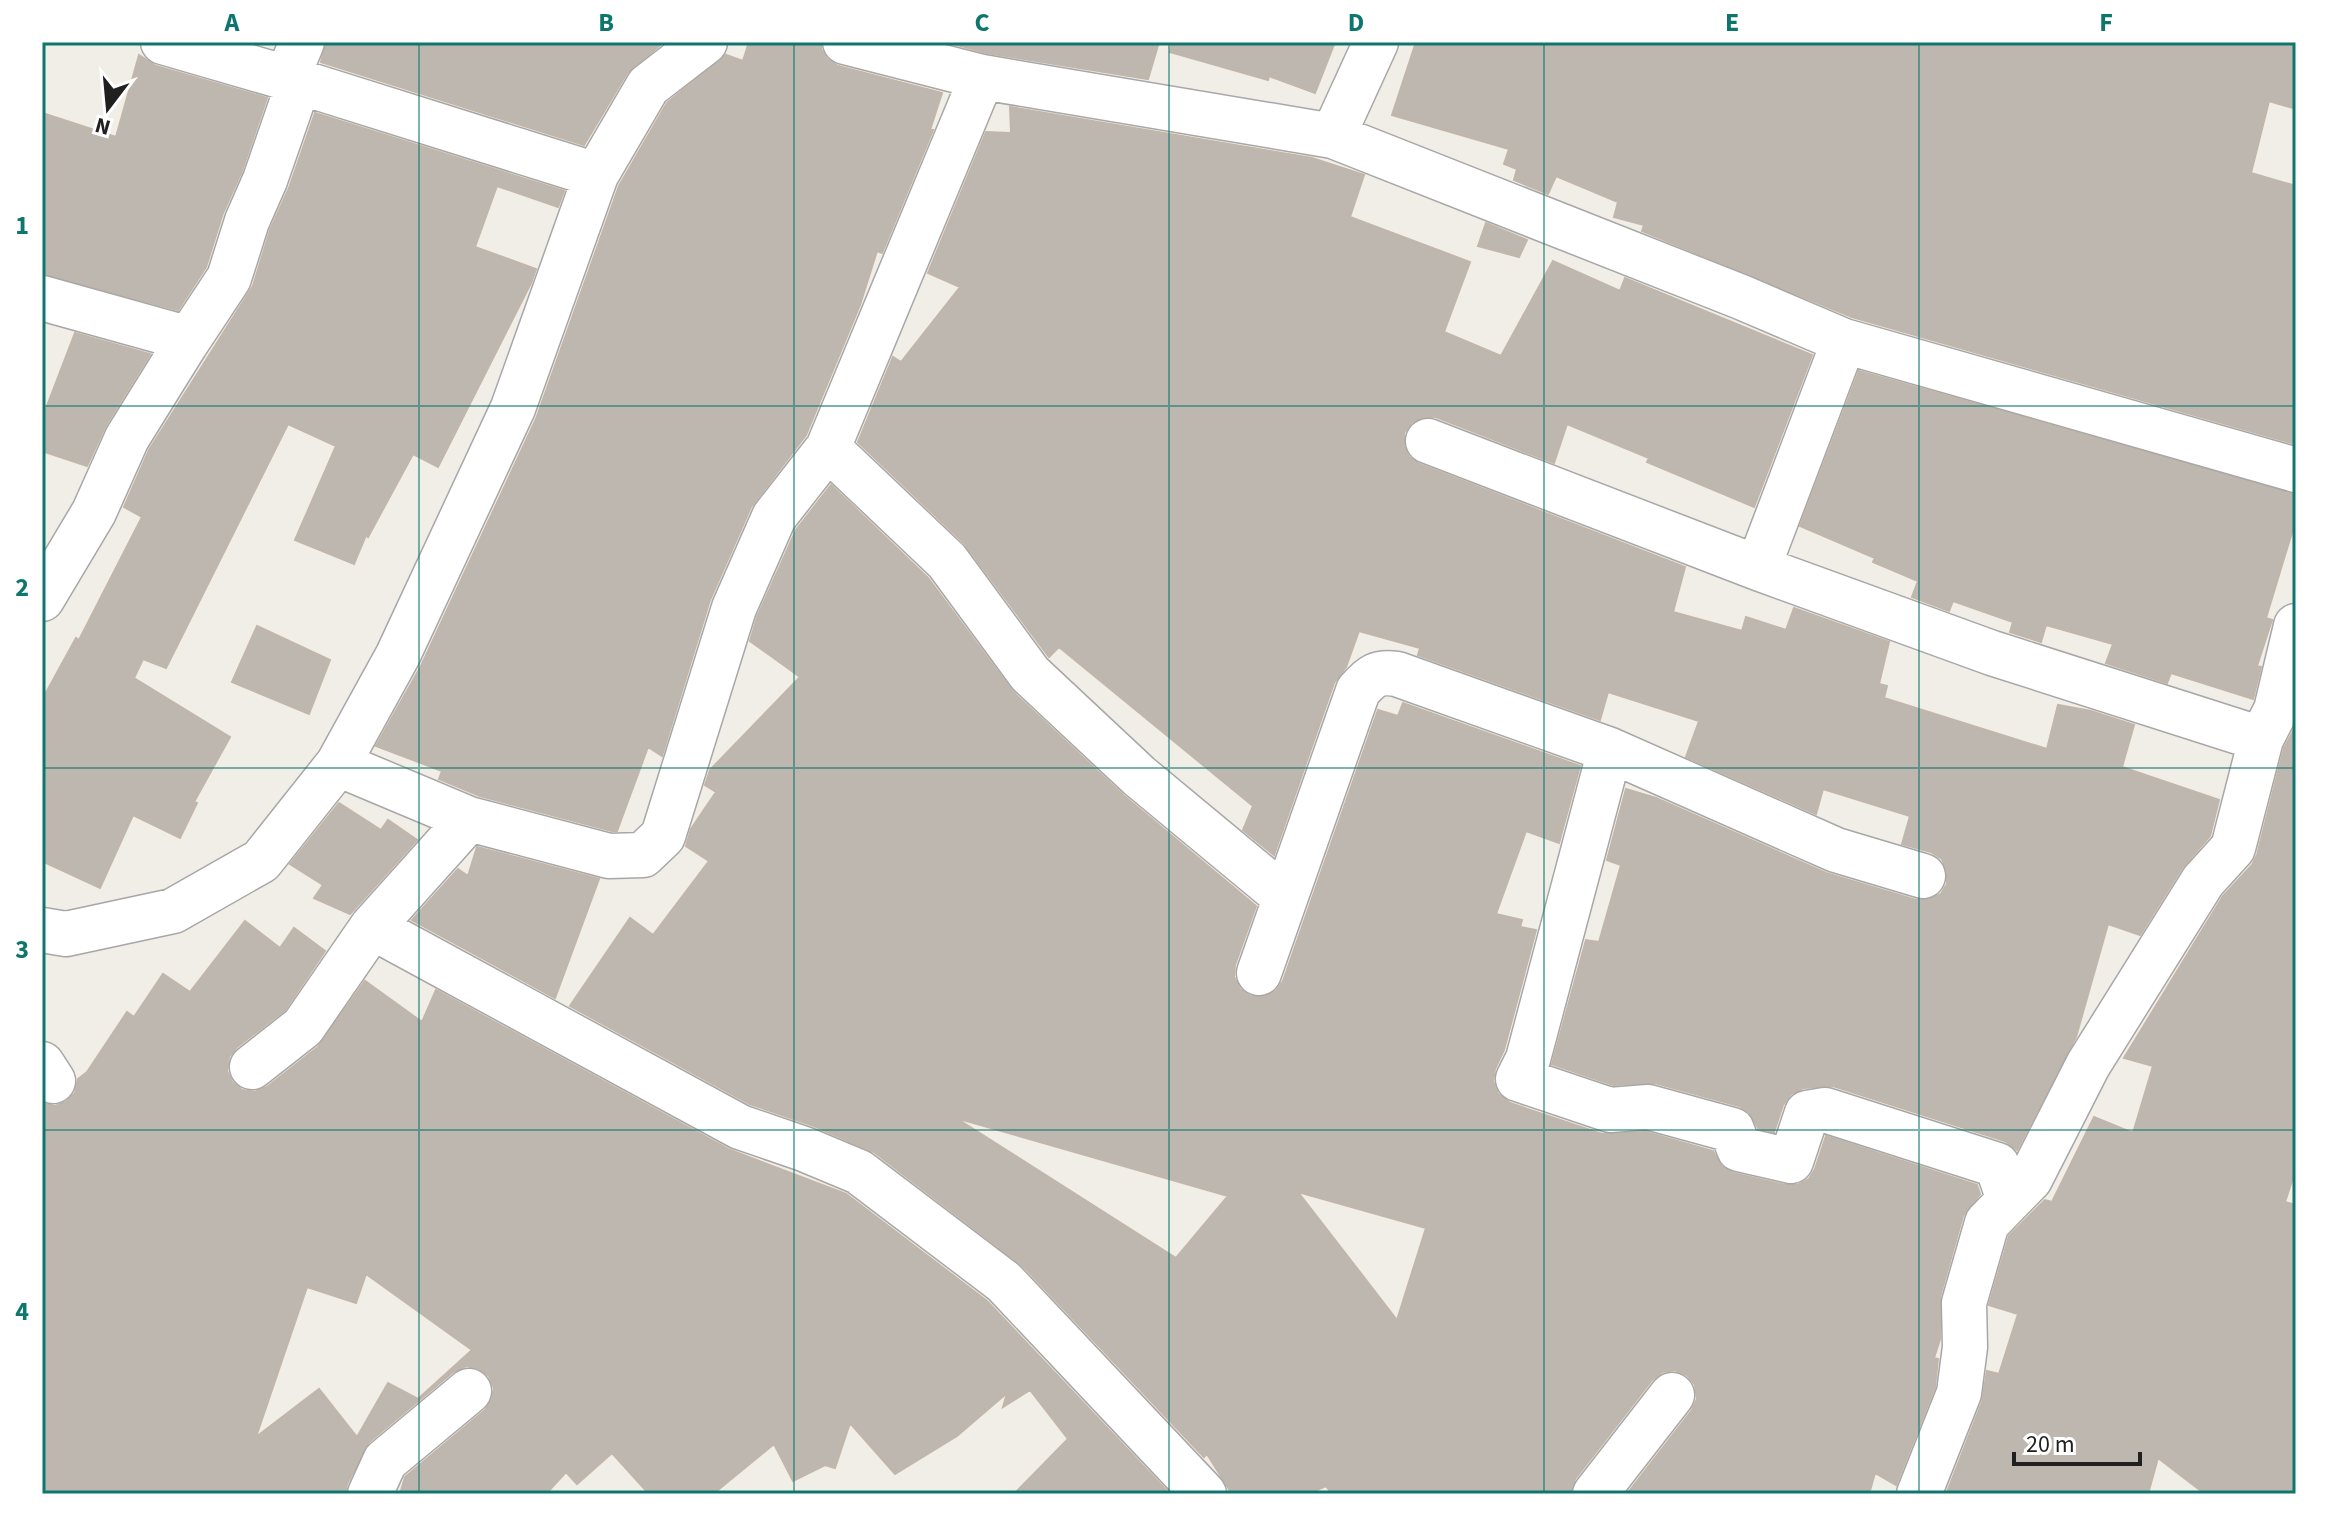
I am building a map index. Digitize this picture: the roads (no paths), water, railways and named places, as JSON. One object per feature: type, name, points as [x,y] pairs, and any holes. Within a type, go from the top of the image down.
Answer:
[{"type":"street","points":[[163,42],[296,67],[596,175]]},
{"type":"street","points":[[42,930],[66,934],[173,911],[261,861],[338,764],[398,655],[513,408],[596,175],[648,86],[705,42]]},
{"type":"street","points":[[845,42],[982,77],[1333,136],[1741,297],[1844,341],[2296,470]]},
{"type":"street","points":[[1333,136],[1376,42]]},
{"type":"street","points":[[42,599],[94,512],[127,438],[229,278],[247,221],[265,180],[296,67]]},
{"type":"street","points":[[338,764],[469,819],[609,856],[643,855],[663,836],[734,608],[774,517],[828,448],[982,77]]},
{"type":"street","points":[[42,298],[175,335],[186,343]]},
{"type":"street","points":[[1758,568],[1844,341]]},
{"type":"street","points":[[1428,441],[1758,568],[1992,653],[2261,739]]},
{"type":"street","points":[[828,448],[947,561],[1030,674],[1139,776],[1285,897]]},
{"type":"street","points":[[1919,1494],[1959,1393],[1965,1347],[1964,1303],[1987,1223],[2030,1179],[2088,1065],[2203,881],[2233,848],[2261,739],[2276,710],[2296,626]]},
{"type":"street","points":[[1259,973],[1358,691],[1370,677],[1380,672],[1397,674],[1610,750],[1836,850],[1923,876]]},
{"type":"street","points":[[1610,750],[1528,1059],[1518,1079],[1610,1110],[1648,1107],[1732,1130],[1739,1149],[1791,1161],[1807,1113],[1825,1110],[1997,1165],[2009,1200]]},
{"type":"street","points":[[252,1067],[303,1027],[372,927],[469,819]]},
{"type":"street","points":[[372,927],[740,1127],[859,1172],[1004,1282],[1204,1494]]},
{"type":"street","points":[[370,1494],[385,1461],[469,1391]]},
{"type":"street","points":[[1595,1494],[1672,1395]]}]
